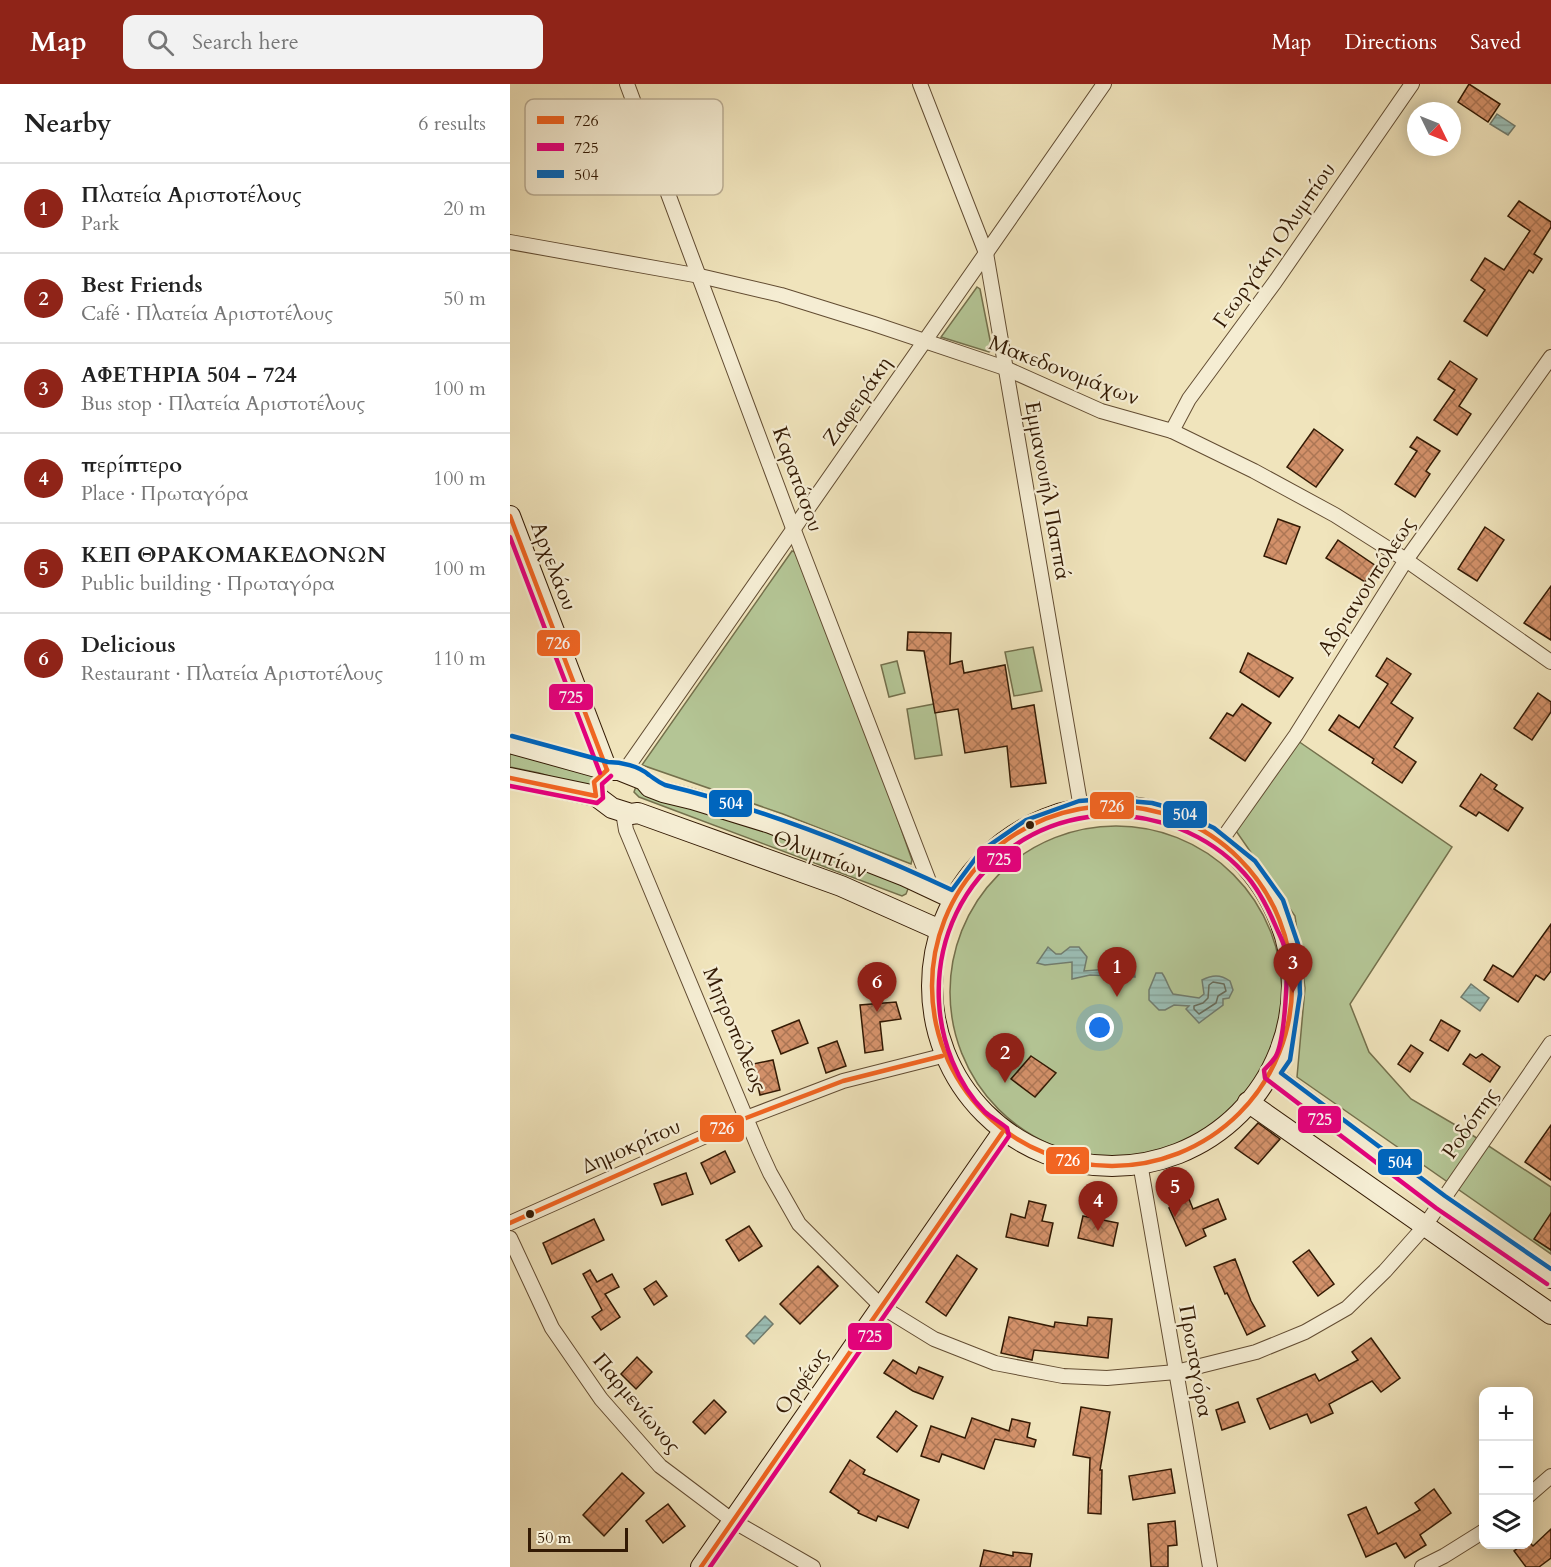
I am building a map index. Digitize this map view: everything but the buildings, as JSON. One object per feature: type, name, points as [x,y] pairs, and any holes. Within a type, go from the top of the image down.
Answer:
[{"type":"street","name":"Καρατάσου","points":[[627,84],[633,99]]},
{"type":"street","name":"Εμμανουήλ Παππά","points":[[920,84],[986,253],[1081,808]]},
{"type":"street","name":"Ζαφειράκη","points":[[615,771],[794,528],[1104,84]]},
{"type":"street","name":"Γεωργάκη Ολυμπίου","points":[[1172,432],[1189,399],[1275,282],[1412,84]]},
{"type":"street","name":"Καρατάσου","points":[[669,195],[932,889]]},
{"type":"street","name":"Μακεδονομάχων","points":[[510,242],[700,276],[781,296],[1005,368],[1101,411],[1172,432],[1307,498],[1406,560],[1551,662]]},
{"type":"street","name":"Αδριανουπόλεως","points":[[1221,841],[1296,735],[1406,560],[1551,357]]},
{"type":"street","name":"Αρχελάου","points":[[510,516],[615,771]]},
{"type":"street","name":"Ολυμπίων","points":[[510,743],[615,771],[644,780],[650,787],[770,823],[871,862],[954,899]]},
{"type":"street","points":[[596,796],[594,782],[597,777],[615,771]]},
{"type":"street","name":"Ολυμπίων","points":[[510,778],[596,796],[612,808],[631,812],[841,886],[940,930]]},
{"type":"street","points":[[631,812],[644,808],[649,801],[650,787]]},
{"type":"street","points":[[1105,806],[1151,810],[1191,825],[1221,841],[1250,865],[1276,904],[1292,946],[1293,993],[1283,1058],[1248,1102],[1198,1141],[1179,1150],[1140,1162],[1092,1161],[1051,1156],[1002,1133],[980,1117],[957,1087],[936,1039],[931,1011],[931,967],[940,930],[954,899],[986,857],[1030,826],[1081,808],[1105,806]]},
{"type":"street","name":"Μητροπόλεως","points":[[631,812],[626,830],[770,1173],[799,1224],[882,1307],[934,1339],[995,1363],[1063,1376],[1107,1378],[1176,1372],[1256,1352],[1305,1332],[1347,1308],[1385,1271],[1424,1227]]},
{"type":"street","name":"Ροδόπης","points":[[1424,1227],[1551,1043]]},
{"type":"street","name":"Δημοκρίτου","points":[[510,1223],[746,1118],[843,1081],[942,1056]]},
{"type":"street","points":[[1271,1074],[1441,1202],[1551,1278]]},
{"type":"street","points":[[1248,1102],[1551,1314]]},
{"type":"street","name":"Ορφέως","points":[[701,1567],[1002,1133]]},
{"type":"street","name":"Πρωταγόρα","points":[[1140,1162],[1210,1567]]},
{"type":"street","name":"Παρμενίωνος","points":[[510,1238],[552,1328],[601,1399],[660,1466],[732,1521],[813,1567]]},
{"type":"street","points":[[1529,1495],[1551,1476]]},
{"type":"street","points":[[1422,1567],[1479,1534]]},
{"type":"green space","points":[[977,287],[980,289],[992,350],[989,352],[941,337]]},
{"type":"green space","points":[[792,551],[795,552],[886,786],[912,860],[911,864],[783,814],[642,765]]},
{"type":"green space","points":[[1033,647],[1042,691],[1014,696],[1005,652]]},
{"type":"green space","points":[[897,661],[905,693],[889,697],[881,665]]},
{"type":"green space","points":[[934,704],[942,755],[915,759],[907,709]]},
{"type":"green space","points":[[1298,741],[1452,847],[1350,1004],[1369,1052],[1411,1099],[1469,1133],[1551,1187],[1551,1254],[1297,1077],[1305,988],[1295,916],[1234,828]]},
{"type":"green space","points":[[510,743],[607,770],[594,790],[539,773],[510,767]]},
{"type":"green space","points":[[638,781],[912,879],[906,894],[902,896],[639,797],[634,792]]},
{"type":"green space","points":[[1116,826],[1148,829],[1180,839],[1208,854],[1233,875],[1254,900],[1269,928],[1279,960],[1282,992],[1279,1024],[1269,1056],[1254,1084],[1233,1109],[1208,1130],[1180,1145],[1148,1155],[1116,1158],[1084,1155],[1052,1145],[1024,1130],[999,1109],[978,1084],[963,1056],[953,1024],[950,992],[953,960],[963,928],[978,900],[999,875],[1024,854],[1052,839],[1084,829]]},
{"type":"water","points":[[1497,114],[1515,126],[1508,135],[1490,124]]},
{"type":"water","points":[[1048,947],[1056,954],[1061,954],[1070,947],[1079,947],[1087,957],[1084,971],[1134,967],[1135,977],[1090,975],[1072,979],[1072,962],[1045,965],[1037,963]]},
{"type":"water","points":[[1156,973],[1162,973],[1173,994],[1199,998],[1204,994],[1202,980],[1216,976],[1230,981],[1233,990],[1229,998],[1223,999],[1223,1005],[1199,1023],[1186,1009],[1189,1006],[1174,1005],[1165,1010],[1159,1010],[1149,1000],[1149,990]]},
{"type":"water","points":[[1471,984],[1489,998],[1480,1011],[1461,997]]},
{"type":"water","points":[[765,1316],[773,1324],[754,1344],[746,1336]]},
{"type":"transit line","name":"726","points":[[510,516],[607,770]]},
{"type":"transit line","name":"725","points":[[510,537],[600,773]]},
{"type":"transit line","name":"504","points":[[512,736],[635,767],[665,785],[739,805],[811,830],[952,890],[981,851],[1026,820],[1079,801],[1105,799],[1152,803],[1174,809],[1214,828],[1255,861],[1283,900],[1298,944],[1300,994],[1290,1060],[1281,1073],[1445,1196],[1551,1269]]},
{"type":"transit line","name":"726","points":[[510,778],[596,796],[594,782],[607,770]]},
{"type":"transit line","name":"725","points":[[510,786],[597,803],[603,798],[602,784],[611,776]]},
{"type":"transit line","name":"726","points":[[1112,806],[1147,809],[1181,820],[1212,836],[1239,859],[1262,886],[1278,917],[1289,951],[1292,986],[1289,1021],[1278,1055],[1262,1086],[1239,1113],[1212,1136],[1181,1152],[1147,1163],[1112,1166],[1077,1163],[1043,1152],[1012,1136],[985,1113],[962,1086],[946,1055],[935,1021],[932,986],[935,951],[946,917],[962,886],[985,859],[1012,836],[1043,820],[1077,809],[1112,806]]},
{"type":"transit line","name":"725","points":[[710,1567],[1009,1136],[1007,1128],[985,1112],[975,1101],[952,1061],[940,1017],[942,955],[956,913],[979,877],[1010,849],[1047,828],[1088,817],[1132,817],[1178,828],[1205,841],[1230,859],[1259,892],[1285,949],[1286,987],[1282,1035],[1276,1056],[1264,1070],[1265,1078],[1436,1208],[1547,1284]]},
{"type":"transit line","name":"726","points":[[510,1223],[746,1118],[843,1081],[942,1056]]},
{"type":"transit line","name":"726","points":[[701,1567],[1002,1133]]},
{"type":"place","name":"ΑΦΕΤΗΡΙΑ 504 - 724","points":[[1293,993]]},
{"type":"place","name":"Πλατεία Αριστοτέλους","points":[[1117,997]]},
{"type":"place","name":"Delicious","points":[[877,1012]]},
{"type":"place","name":"Best Friends","points":[[1005,1083]]},
{"type":"place","name":"ΚΕΠ ΘΡΑΚΟΜΑΚΕΔΟΝΩΝ","points":[[1175,1217]]},
{"type":"place","name":"περίπτερο","points":[[1098,1231]]}]
